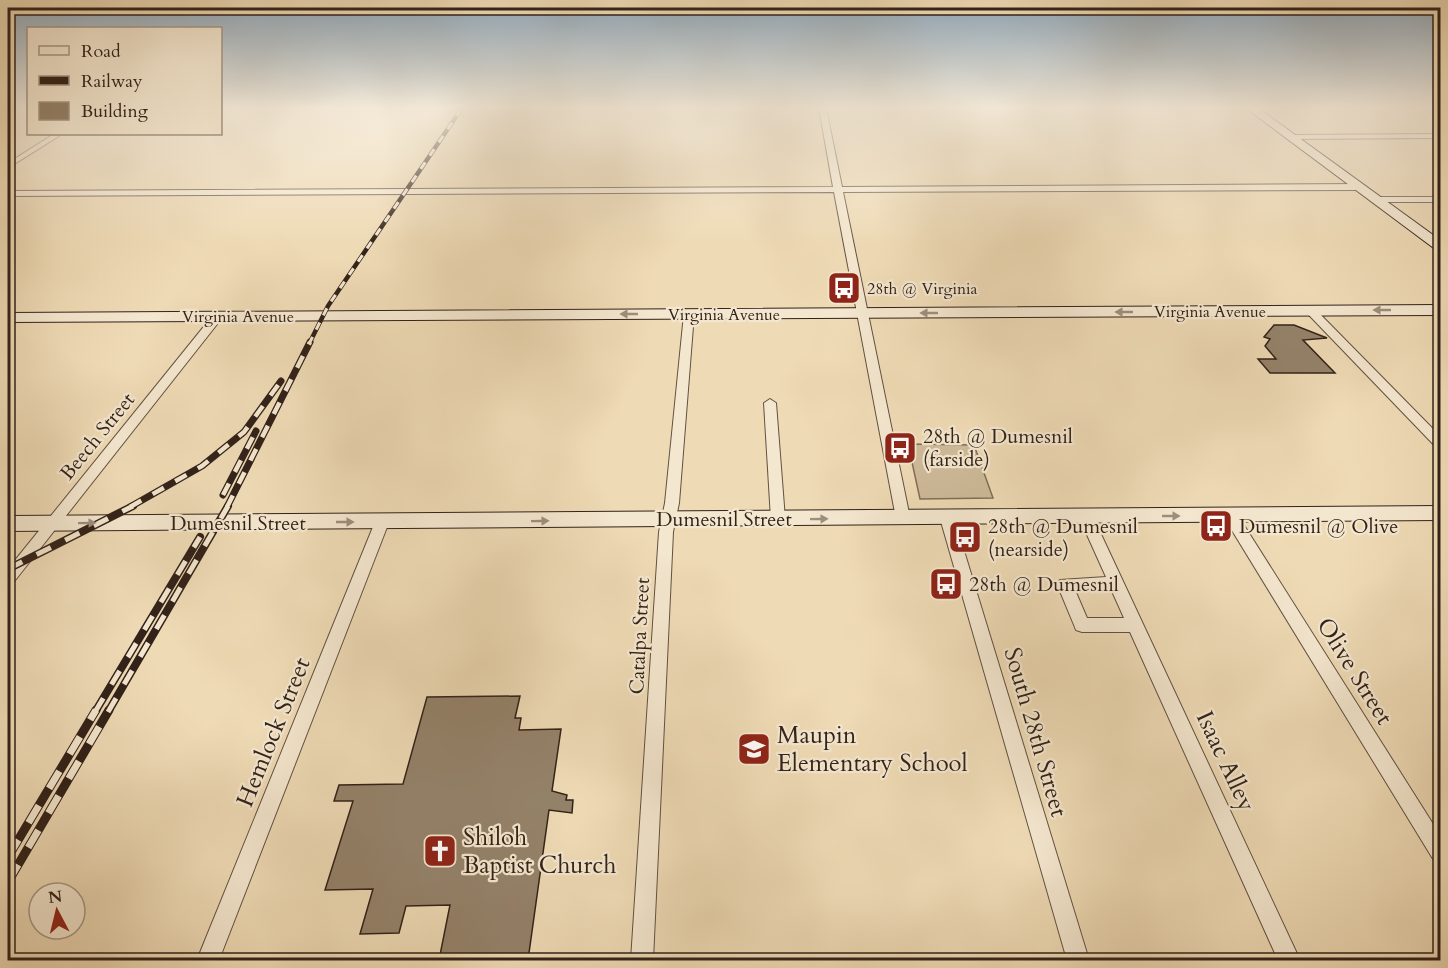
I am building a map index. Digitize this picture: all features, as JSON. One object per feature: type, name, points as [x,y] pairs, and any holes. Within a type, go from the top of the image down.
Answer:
[{"type":"main road","points":[[1313,153],[1440,246]]},
{"type":"main road","name":"Virginia Avenue","points":[[8,318],[1440,310]]},
{"type":"main road","name":"Dumesnil Street","points":[[8,524],[1440,513]]},
{"type":"street","points":[[8,166],[28,153]]},
{"type":"street","points":[[831,153],[903,518]]},
{"type":"street","points":[[8,194],[1360,187]]},
{"type":"street","points":[[1377,200],[1440,200]]},
{"type":"street","points":[[1310,310],[1440,443]]},
{"type":"street","name":"Catalpa Street","points":[[642,960],[663,589],[689,314]]},
{"type":"street","name":"Beech Street","points":[[8,579],[218,316]]},
{"type":"street","points":[[770,403],[778,519]]},
{"type":"street","name":"Olive Street","points":[[1230,515],[1440,852]]},
{"type":"street","name":"Isaac Alley","points":[[1086,517],[1289,960]]},
{"type":"street","name":"South 28th Street","points":[[947,518],[1078,960]]},
{"type":"street","name":"Hemlock Street","points":[[208,960],[382,522]]},
{"type":"street","points":[[1117,583],[1065,584],[1082,625],[1136,625]]},
{"type":"shaded area","points":[[908,444],[974,445],[993,498],[920,499]]},
{"type":"building","points":[[1274,325],[1294,325],[1327,338],[1303,340],[1335,373],[1270,373],[1258,359],[1276,359],[1265,346],[1270,339],[1264,337]]},
{"type":"building","name":"Shiloh Baptist Church","points":[[520,696],[515,718],[521,718],[519,730],[561,729],[552,791],[567,795],[566,800],[573,800],[572,813],[549,810],[528,960],[439,960],[450,905],[406,906],[399,933],[360,934],[373,889],[325,890],[353,801],[334,801],[339,785],[403,784],[427,697]]},
{"type":"railway","points":[[310,342],[328,306],[431,153]]},
{"type":"railway","points":[[227,507],[310,342]]},
{"type":"railway","points":[[130,507],[202,466],[244,432],[281,381]]},
{"type":"railway","points":[[223,495],[256,431]]},
{"type":"railway","points":[[8,569],[133,506]]},
{"type":"railway","points":[[108,712],[228,506]]},
{"type":"railway","points":[[95,712],[200,537]]},
{"type":"railway","points":[[8,857],[96,710]]},
{"type":"railway","points":[[8,882],[109,710]]},
{"type":"place","name":"28th @ Virginia","points":[[844,288]]},
{"type":"place","name":"28th @ Dumesnil (farside)","points":[[900,448]]},
{"type":"place","name":"Dumesnil @ Olive","points":[[1216,526]]},
{"type":"place","name":"28th @ Dumesnil (nearside)","points":[[965,537]]},
{"type":"place","name":"28th @ Dumesnil","points":[[946,584]]},
{"type":"place","name":"Maupin Elementary School","points":[[754,749]]},
{"type":"place","name":"Shiloh Baptist Church","points":[[440,851]]}]
